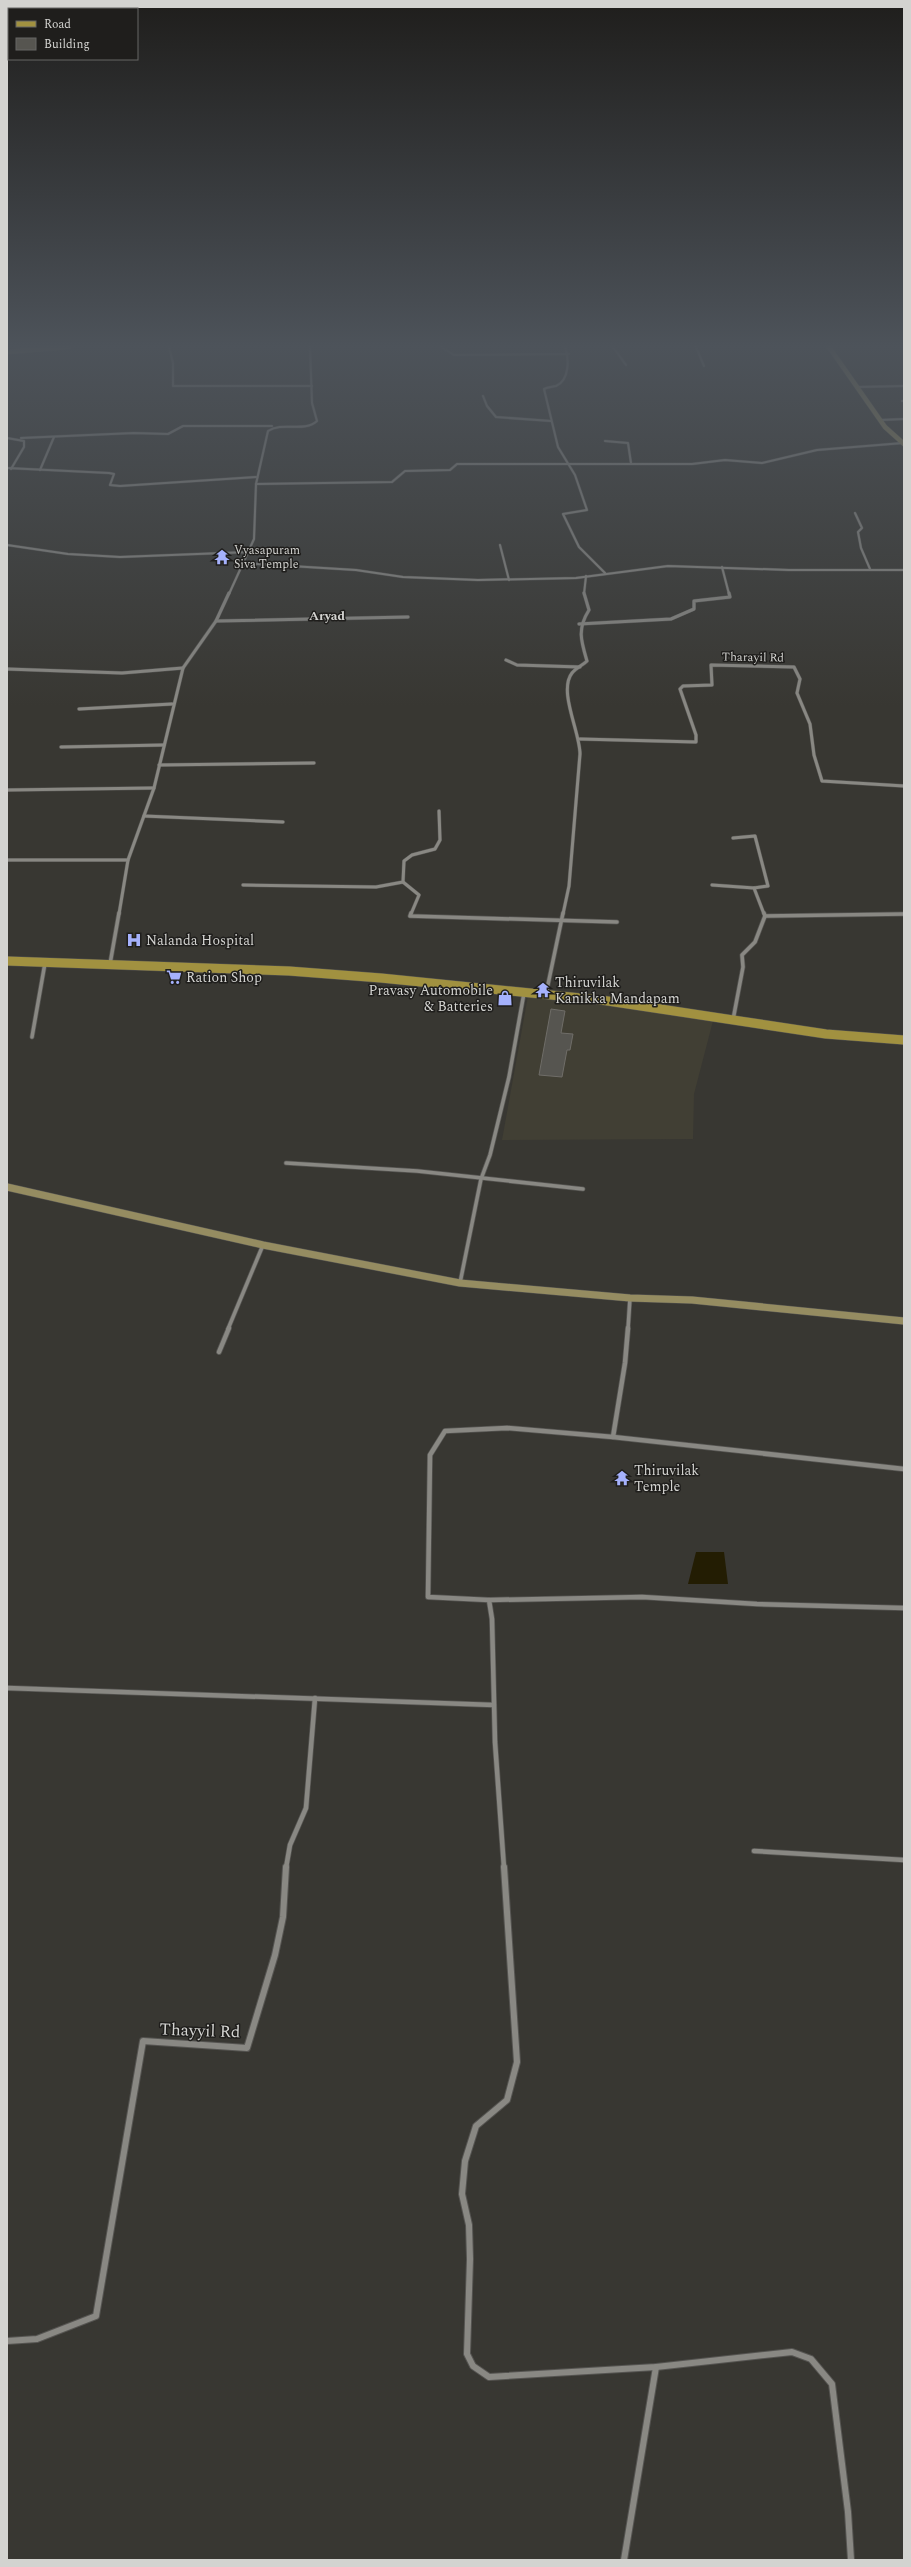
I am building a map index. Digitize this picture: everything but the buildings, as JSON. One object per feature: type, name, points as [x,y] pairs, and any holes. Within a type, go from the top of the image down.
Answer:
[{"type":"main road","points":[[7,961],[289,971],[546,994],[608,1001],[826,1034],[904,1040]]},
{"type":"main road","points":[[7,1187],[262,1246],[460,1283],[500,1285],[630,1298],[692,1300],[904,1321]]},
{"type":"street","points":[[110,964],[128,860],[154,788],[172,704],[183,668],[216,621],[254,539],[257,514],[256,477],[259,467]]},
{"type":"street","points":[[256,484],[392,482],[405,471],[450,470],[454,467]]},
{"type":"street","points":[[571,467],[576,475],[587,510],[563,514],[579,547],[605,574]]},
{"type":"street","points":[[7,468],[109,473],[114,474],[110,485],[120,486],[182,484],[209,478],[256,477]]},
{"type":"street","points":[[855,513],[862,528],[858,532],[861,548],[870,569]]},
{"type":"street","points":[[7,545],[28,546],[83,556],[185,556],[249,552]]},
{"type":"street","points":[[500,545],[509,580]]},
{"type":"street","points":[[242,563],[356,570],[422,578],[509,580],[586,576],[668,566],[789,570],[904,570]]},
{"type":"street","points":[[579,624],[671,619],[694,609],[694,601],[706,602],[713,597],[730,597],[731,595],[722,567]]},
{"type":"street","points":[[546,994],[560,921],[569,886],[580,739],[568,699],[567,688],[568,680],[587,661],[580,637],[579,624],[589,610],[583,591],[586,576]]},
{"type":"street","points":[[216,621],[408,617]]},
{"type":"street","points":[[506,660],[517,665],[580,667]]},
{"type":"street","name":"Tharayil Rd","points":[[580,739],[696,742],[696,735],[680,688],[683,686],[712,685],[711,665],[794,667],[800,679],[797,693],[810,724],[814,755],[822,781],[904,786]]},
{"type":"street","points":[[7,670],[71,670],[122,673],[183,668]]},
{"type":"street","points":[[79,709],[172,704]]},
{"type":"street","points":[[61,747],[164,745]]},
{"type":"street","points":[[159,764],[314,763]]},
{"type":"street","points":[[7,790],[154,788]]},
{"type":"street","points":[[403,882],[404,861],[412,854],[435,849],[440,840],[439,811]]},
{"type":"street","points":[[144,816],[283,822]]},
{"type":"street","points":[[712,885],[754,888],[768,886],[755,836],[733,838]]},
{"type":"street","points":[[7,860],[128,860]]},
{"type":"street","points":[[243,885],[376,887],[403,882],[419,895],[410,916],[617,922]]},
{"type":"street","points":[[733,1020],[743,967],[742,955],[755,942],[765,916],[754,888]]},
{"type":"street","points":[[765,916],[904,914]]},
{"type":"street","points":[[32,1037],[45,962]]},
{"type":"street","points":[[460,1283],[481,1178],[490,1155],[509,1077],[524,992]]},
{"type":"street","points":[[286,1163],[417,1171],[583,1188]]},
{"type":"street","points":[[219,1352],[262,1246]]},
{"type":"street","points":[[613,1437],[625,1363],[630,1298]]},
{"type":"street","points":[[904,1469],[613,1437],[507,1428],[445,1431],[430,1455],[428,1597],[489,1600],[642,1597],[757,1604],[904,1608]]},
{"type":"street","points":[[489,1600],[492,1619],[494,1705],[517,2062],[513,2083],[507,2100],[476,2126],[465,2161],[462,2194],[469,2225],[470,2259],[468,2354],[473,2366],[489,2377],[656,2367],[792,2352],[811,2359],[832,2384],[848,2512],[851,2560]]},
{"type":"street","points":[[7,1688],[494,1705]]},
{"type":"street","name":"Thayyil Rd","points":[[7,2341],[37,2339],[96,2316],[143,2041],[247,2048],[275,1955],[283,1917],[284,1876],[290,1845],[306,1808],[315,1698]]},
{"type":"street","points":[[754,1851],[904,1860]]},
{"type":"street","points":[[624,2560],[656,2367]]},
{"type":"shaded area","points":[[528,996],[714,1017],[694,1094],[693,1139],[502,1140]]},
{"type":"shaded area","points":[[696,1552],[724,1552],[728,1584],[688,1584]]},
{"type":"place","name":"Vyasapuram Siva Temple","points":[[222,557]]},
{"type":"place","name":"Nalanda Hospital","points":[[134,940]]},
{"type":"place","name":"Ration Shop","points":[[174,977]]},
{"type":"place","name":"Thiruvilak Kanikka Mandapam","points":[[543,990]]},
{"type":"place","name":"Pravasy Automobile & Batteries","points":[[505,998]]},
{"type":"place","name":"Thiruvilak Temple","points":[[622,1478]]},
{"type":"district","name":"Aryad","points":[[327,615]]}]
